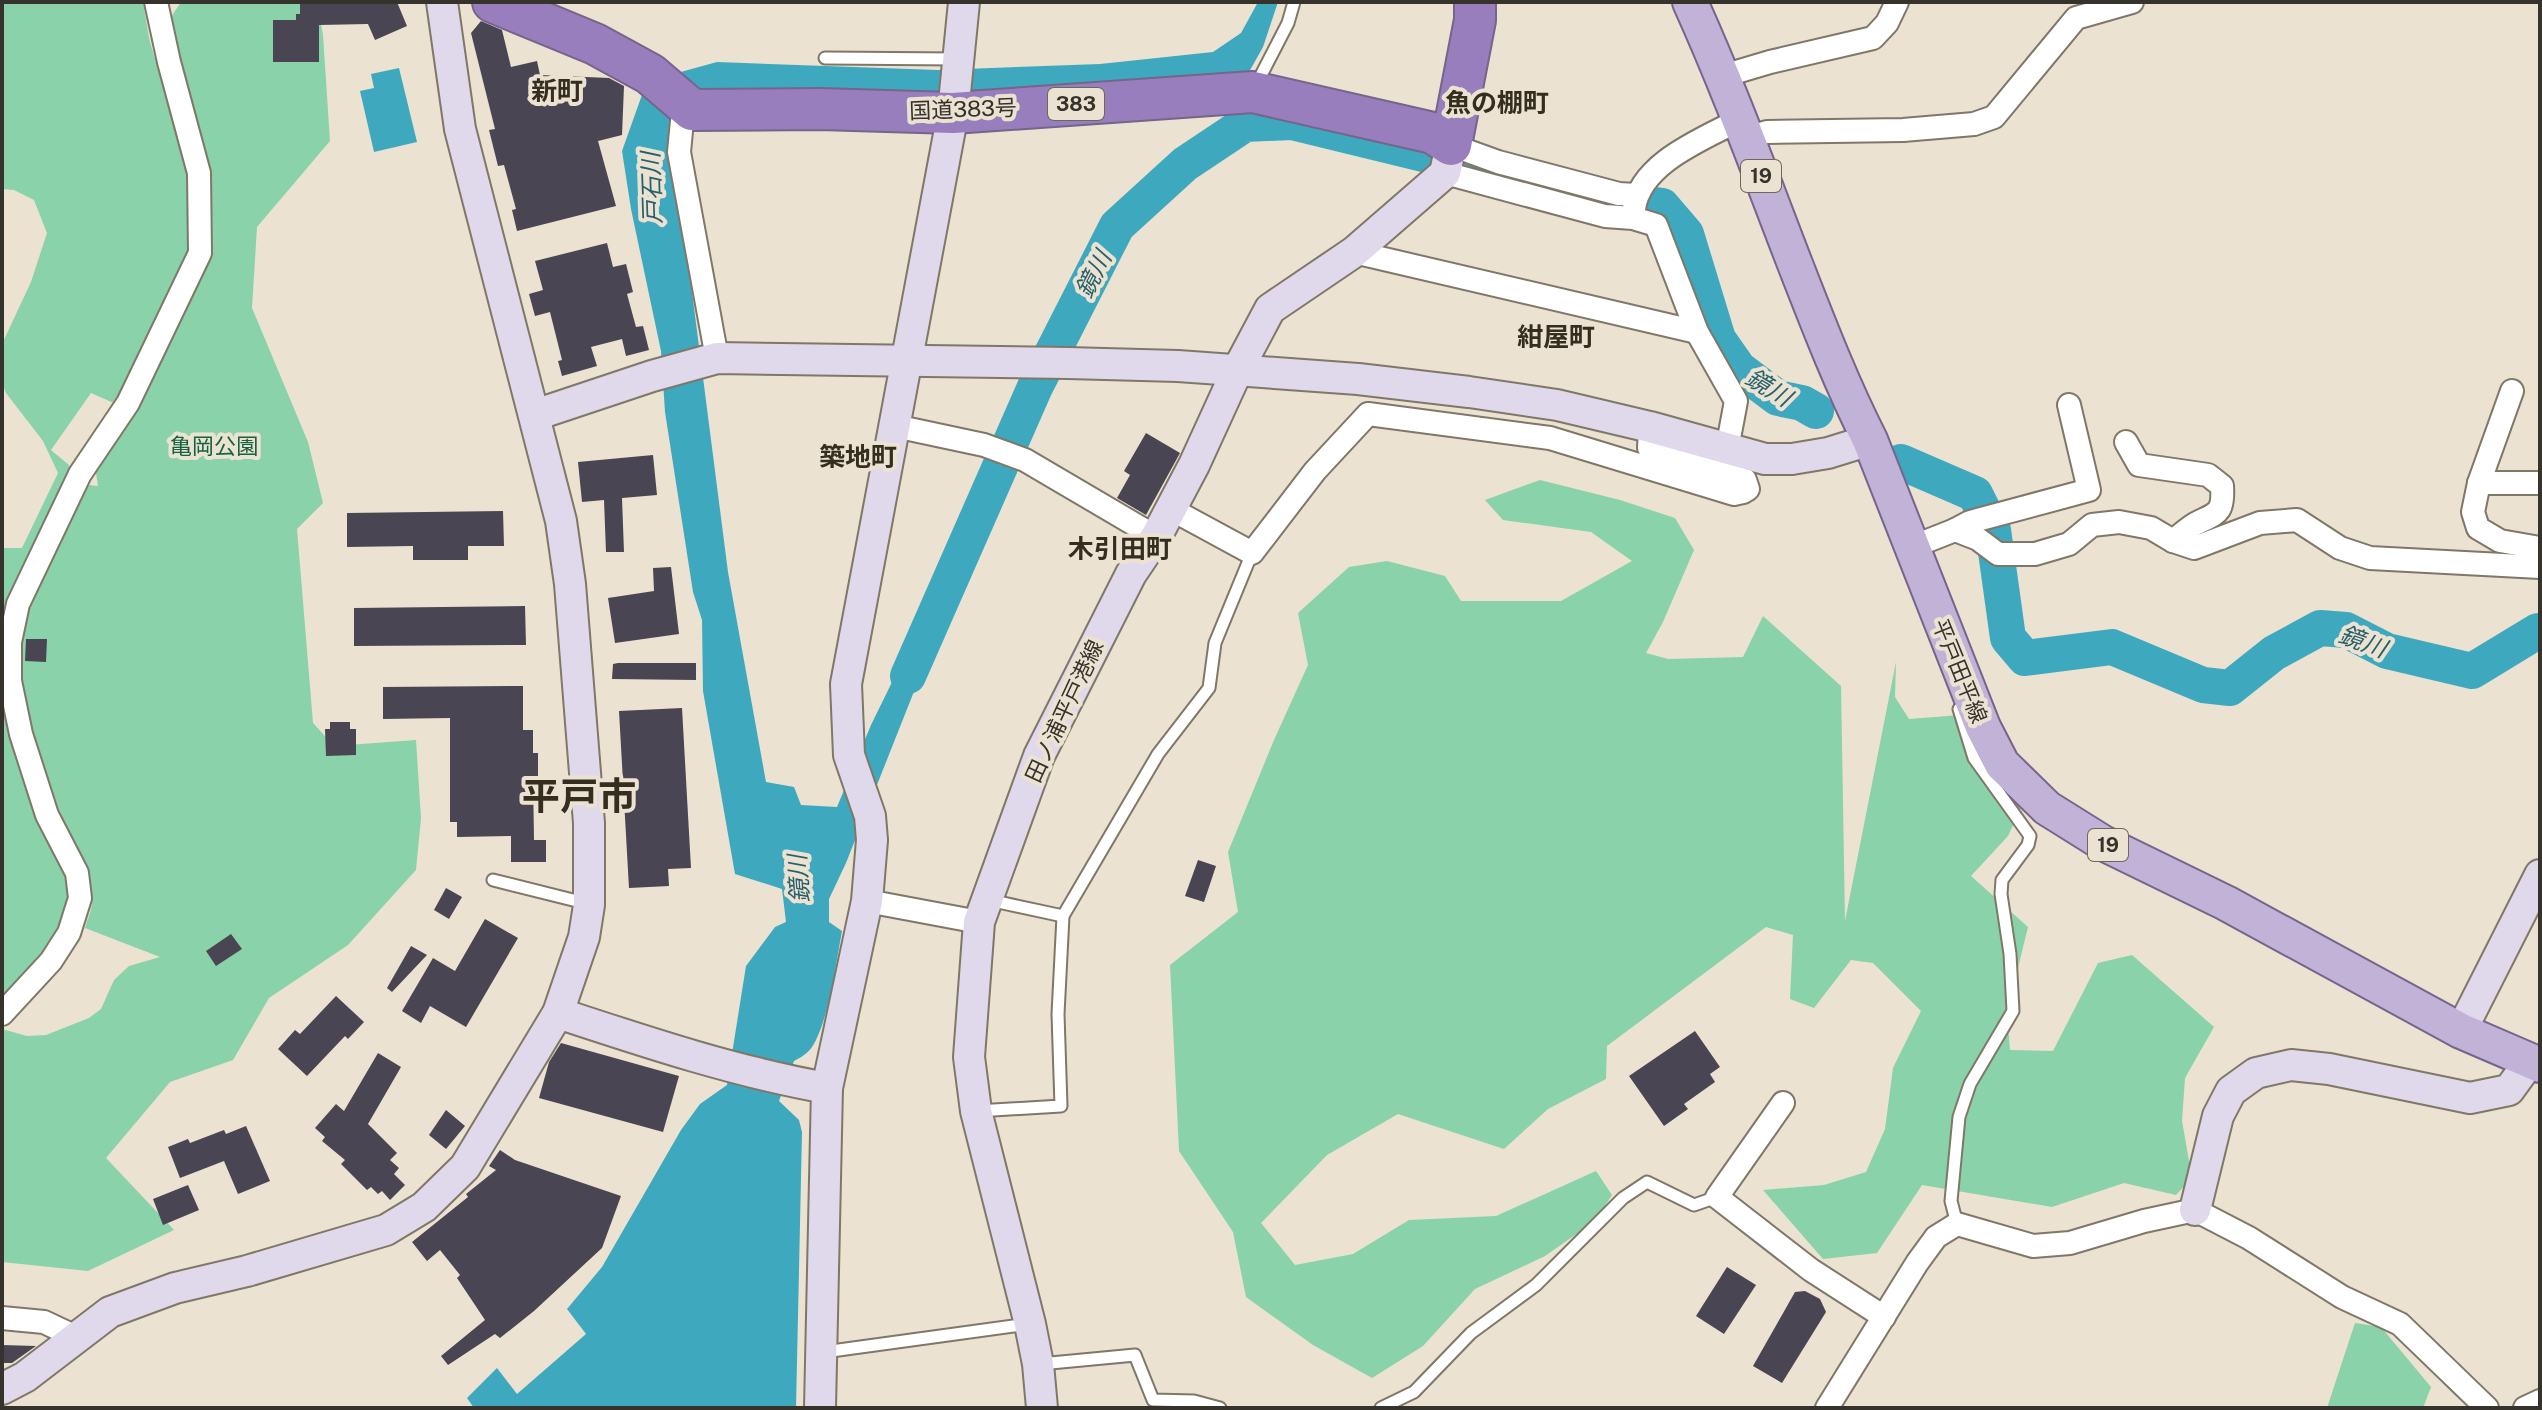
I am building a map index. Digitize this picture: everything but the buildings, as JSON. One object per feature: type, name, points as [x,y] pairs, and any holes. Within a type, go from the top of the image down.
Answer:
[{"type":"highway","points":[[493,2],[595,44],[650,74],[692,110]]},
{"type":"highway","points":[[1448,159],[1475,20],[1475,2]]},
{"type":"highway","name":"国道383号","points":[[692,110],[820,109],[953,113],[1253,92],[1433,133],[1448,159]]},
{"type":"main road","name":"平戸田平線","points":[[1690,2],[1723,76],[1830,351],[1870,440],[1983,727],[2002,764],[2047,808],[2103,843],[2226,903],[2461,1031],[2535,1063]]},
{"type":"street","points":[[2,1014],[51,961],[69,933],[80,898],[77,873],[47,815],[21,734],[10,681],[10,642],[18,604],[80,474],[128,403],[200,253],[199,173],[156,2]]},
{"type":"street","points":[[2,1389],[25,1377],[110,1312],[175,1288],[247,1271],[386,1230],[424,1207],[465,1167],[558,1013],[584,937],[589,905],[589,823],[570,584],[561,521],[460,129],[442,2]]},
{"type":"street","points":[[820,1408],[827,1088],[867,901],[872,840],[870,816],[849,755],[846,684],[953,113],[964,2]]},
{"type":"street","points":[[1723,76],[1873,38],[1887,23],[1897,2]]},
{"type":"street","points":[[1634,209],[1667,158],[1743,129],[1767,132],[1903,130],[1974,124],[1994,117],[2076,18],[2132,2]]},
{"type":"street","points":[[692,110],[682,121],[679,152],[717,358]]},
{"type":"street","points":[[1448,159],[1498,162],[1619,194],[1656,225],[1697,332],[1736,401],[1727,449]]},
{"type":"street","name":"田ノ浦平戸港線","points":[[1042,1408],[1030,1324],[976,1111],[969,1057],[983,911],[1039,756],[1131,574],[1156,537],[1194,465],[1237,371],[1270,309],[1354,252],[1448,159]]},
{"type":"street","points":[[1354,252],[1697,332]]},
{"type":"street","points":[[535,415],[717,358],[1068,363],[1178,366],[1358,379],[1469,392],[1557,405],[1765,459],[1792,459],[1828,453],[1870,440]]},
{"type":"street","points":[[2512,391],[2479,483],[2473,512],[2478,528],[2500,541],[2540,548]]},
{"type":"street","points":[[1912,547],[1968,530],[1995,516],[2089,490],[2069,405]]},
{"type":"street","points":[[1171,509],[1252,553],[1315,471],[1368,414],[1550,438],[1734,494],[1748,489],[1745,480],[1649,448],[1650,427]]},
{"type":"street","points":[[895,426],[984,445],[1025,460],[1156,537]]},
{"type":"street","points":[[2126,442],[2139,465],[2208,475],[2222,486],[2223,500],[2214,516],[2194,525],[2173,541]]},
{"type":"street","points":[[2479,483],[2540,483]]},
{"type":"street","points":[[1968,530],[1998,554],[2035,554],[2069,544],[2092,525],[2119,522],[2151,528],[2173,541],[2194,548],[2260,523],[2297,520],[2340,548],[2370,558],[2540,567]]},
{"type":"street","points":[[2461,1031],[2538,882]]},
{"type":"street","points":[[867,901],[983,911]]},
{"type":"street","points":[[558,1013],[706,1059],[787,1081],[827,1088]]},
{"type":"street","points":[[2195,1210],[2218,1116],[2231,1091],[2256,1073],[2291,1065],[2329,1069],[2470,1098],[2509,1090],[2535,1063]]},
{"type":"street","points":[[1783,1103],[1717,1197],[1811,1270],[1884,1317]]},
{"type":"street","points":[[1827,1408],[1936,1237],[1957,1224],[2033,1246],[2070,1243],[2195,1210],[2249,1238],[2342,1297],[2400,1324],[2487,1408]]},
{"type":"street","points":[[2,1318],[44,1322],[76,1337]]},
{"type":"street","points":[[2525,1408],[2540,1401]]},
{"type":"lane","points":[[1253,92],[1288,23],[1294,2]]},
{"type":"lane","points":[[825,58],[958,63]]},
{"type":"lane","points":[[976,1111],[1061,1106],[1058,1014],[1063,916],[1158,754],[1209,688],[1215,643],[1252,553]]},
{"type":"lane","points":[[1957,1224],[1951,1201],[1959,1117],[1970,1084],[2013,1011],[2002,880],[2028,845],[2030,836],[1974,758],[1955,698],[1963,678]]},
{"type":"lane","points":[[493,880],[589,905]]},
{"type":"lane","points":[[983,911],[1063,916]]},
{"type":"lane","points":[[1381,1408],[1414,1392],[1471,1333],[1536,1285],[1623,1198],[1647,1182],[1694,1205],[1717,1197]]},
{"type":"lane","points":[[823,1352],[1030,1324]]},
{"type":"lane","points":[[1038,1364],[1135,1355],[1156,1404],[1194,1401],[1220,1408]]},
{"type":"green space","name":"亀岡公園","points":[[2,2],[143,2],[149,38],[192,190],[188,253],[116,404],[91,393],[51,450],[69,465],[70,471],[2,647],[2,548],[22,548],[58,473],[43,441],[6,393],[2,383],[2,344],[31,282],[47,233],[34,200],[14,190],[2,189]]},
{"type":"green space","name":"亀岡公園","points":[[181,2],[317,3],[323,35],[330,141],[257,227],[252,308],[308,442],[323,503],[297,529],[313,723],[334,746],[416,740],[421,818],[416,870],[348,945],[269,998],[233,1060],[170,1082],[106,1158],[174,1230],[88,1271],[2,1262],[2,1029],[27,1036],[46,1035],[89,1018],[101,1009],[114,980],[129,966],[160,957],[85,928],[92,904],[90,882],[60,813],[38,749],[25,700],[20,655],[25,617],[47,561],[85,490],[89,485],[98,486],[96,473],[125,429],[207,255],[167,23]]},
{"type":"green space","points":[[1540,480],[1620,500],[1675,518],[1694,550],[1646,653],[1668,659],[1743,657],[1763,616],[1841,686],[1845,921],[1896,662],[1895,697],[1909,719],[1960,715],[2023,804],[2008,836],[1971,876],[2028,927],[2007,1013],[2010,1050],[2053,1051],[2098,963],[2132,955],[2214,1027],[2185,1078],[2182,1121],[2192,1178],[2176,1195],[2124,1183],[2052,1207],[1922,1185],[1877,1253],[1823,1259],[1763,1190],[1824,1185],[1866,1172],[1885,1129],[1893,1068],[1921,1011],[1873,963],[1851,960],[1814,1008],[1790,999],[1793,935],[1766,927],[1607,1046],[1606,1079],[1548,1109],[1504,1149],[1398,1114],[1327,1155],[1261,1223],[1295,1265],[1353,1254],[1409,1220],[1496,1216],[1596,1171],[1612,1195],[1595,1221],[1545,1256],[1475,1289],[1423,1346],[1372,1378],[1313,1345],[1246,1297],[1233,1232],[1179,1151],[1170,965],[1238,912],[1228,852],[1308,665],[1298,613],[1349,567],[1387,561],[1445,576],[1461,601],[1561,601],[1632,561],[1591,532],[1503,520],[1485,500]]},
{"type":"green space","points":[[2,691],[72,888],[64,922],[48,948],[2,1004]]},
{"type":"green space","points":[[2355,1323],[2381,1327],[2431,1387],[2423,1408],[2327,1408]]},
{"type":"water","name":"戸石川","points":[[1258,2],[1278,2],[1263,47],[1249,72],[1231,82],[887,99],[706,90],[670,121],[728,572],[766,782],[794,787],[801,805],[837,807],[871,725],[918,629],[938,631],[829,899],[829,922],[842,931],[829,1001],[816,1040],[807,1053],[794,1061],[779,1101],[799,1120],[802,1132],[796,1408],[474,1408],[467,1398],[497,1368],[517,1394],[586,1334],[567,1309],[602,1267],[681,1130],[700,1104],[727,1085],[746,966],[775,927],[786,922],[782,889],[735,874],[703,691],[702,620],[693,592],[665,412],[661,351],[622,151],[643,92],[677,73],[717,62],[938,70],[1100,64],[1213,52],[1241,33]]},
{"type":"water","points":[[399,68],[417,142],[374,152],[360,91],[374,88],[371,74]]},
{"type":"waterway","name":"鏡川","points":[[908,676],[1035,387],[1117,226],[1185,164],[1245,124],[1292,122],[1530,180]]},
{"type":"waterway","name":"鏡川","points":[[1599,199],[1662,206],[1686,234],[1718,339],[1739,369],[1778,398],[1802,403],[1816,411]]},
{"type":"waterway","name":"鏡川","points":[[1901,462],[1975,494],[1993,530],[2008,638],[2025,658],[2112,647],[2203,685],[2230,688],[2274,653],[2320,628],[2346,630],[2387,651],[2472,671],[2538,631],[2540,633]]},
{"type":"district","name":"新町","points":[[557,90]]},
{"type":"district","name":"魚の棚町","points":[[1497,102]]},
{"type":"district","name":"紺屋町","points":[[1556,336]]},
{"type":"district","name":"築地町","points":[[858,456]]},
{"type":"district","name":"木引田町","points":[[1120,548]]},
{"type":"district","name":"平戸市","points":[[579,796]]}]
